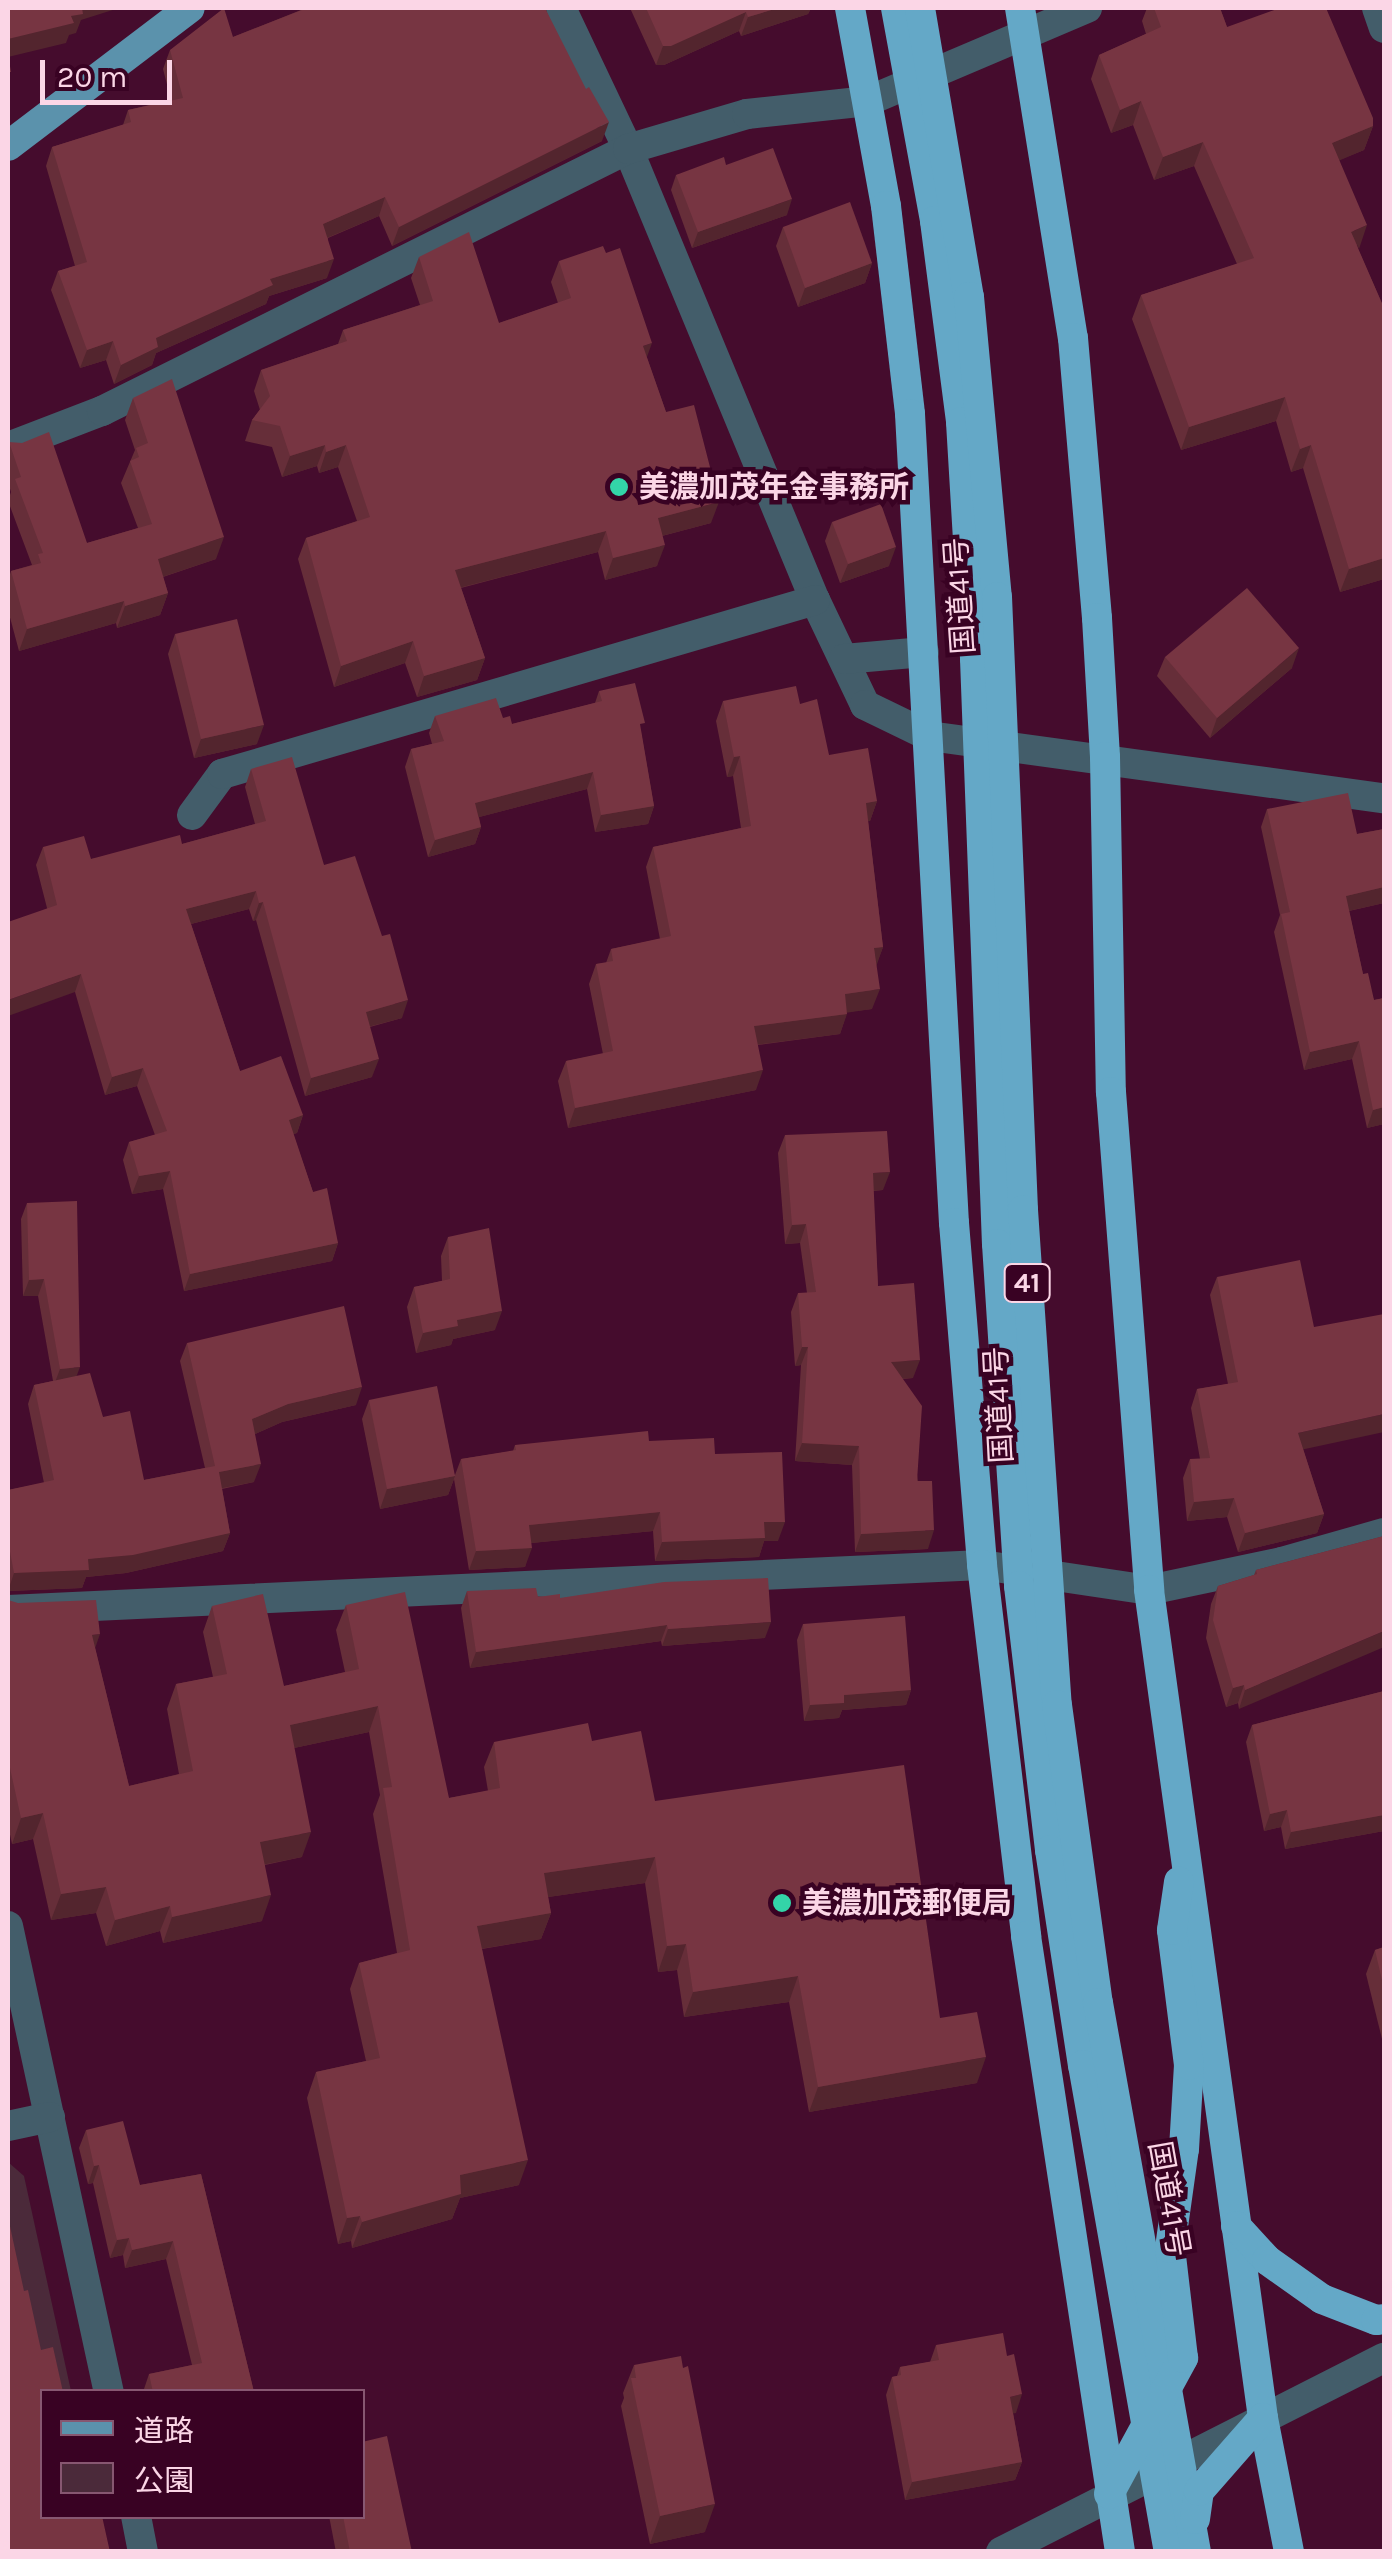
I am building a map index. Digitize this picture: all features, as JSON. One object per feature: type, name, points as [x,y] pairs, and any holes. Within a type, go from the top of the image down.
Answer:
[{"type":"highway","points":[[850,8],[886,206],[910,414],[954,1223],[982,1565],[1026,1936],[1120,2552]]},
{"type":"highway","name":"国道41号","points":[[896,8],[935,221],[961,422],[976,678],[997,1244],[1022,1605],[1050,1850],[1082,2065],[1170,2552]]},
{"type":"highway","name":"国道41号","points":[[920,8],[969,297],[997,598],[1025,1248],[1057,1705],[1098,2003],[1194,2552]]},
{"type":"highway","points":[[1022,21],[1073,338],[1105,757],[1111,1092],[1150,1590],[1236,2226],[1264,2418],[1289,2552]]},
{"type":"highway","points":[[1109,2494],[1183,2358],[1170,2248],[1184,2149],[1189,2065],[1172,1930],[1184,1844]]},
{"type":"highway","points":[[1236,2226],[1267,2260],[1322,2299],[1376,2320],[1384,2319]]},
{"type":"highway","points":[[1194,2552],[1199,2491],[1264,2418]]},
{"type":"main road","points":[[8,146],[190,8]]},
{"type":"street","points":[[561,8],[628,149],[815,600],[865,705],[929,736],[1384,798]]},
{"type":"street","points":[[8,448],[102,410],[628,149],[746,114],[868,101],[1022,21],[1087,8]]},
{"type":"street","points":[[1377,8],[1384,28]]},
{"type":"street","points":[[192,815],[222,774],[815,600]]},
{"type":"street","points":[[844,659],[924,652]]},
{"type":"street","points":[[8,1610],[982,1565],[1150,1590],[1282,1562],[1384,1534]]},
{"type":"street","points":[[8,1926],[108,2389]]},
{"type":"street","points":[[8,2126],[50,2117]]},
{"type":"street","points":[[1001,2552],[1384,2358]]},
{"type":"street","points":[[137,2519],[143,2552]]},
{"type":"green space","points":[[8,2162],[24,2176],[71,2389],[40,2389],[40,2518],[8,2551]]},
{"type":"building","points":[[8,8],[82,8],[83,14],[71,16],[74,23],[8,39]]},
{"type":"building","points":[[224,8],[233,37],[307,8],[545,8],[586,89],[589,87],[609,122],[399,227],[385,197],[323,224],[334,259],[270,279],[273,285],[156,338],[158,347],[121,365],[113,341],[87,350],[58,271],[87,262],[52,147],[131,122],[128,110],[183,98],[170,50]]},
{"type":"building","points":[[646,8],[778,8],[748,17],[746,12],[671,46],[663,46]]},
{"type":"building","points":[[1154,8],[1220,8],[1227,27],[1280,8],[1326,8],[1373,118],[1373,126],[1332,143],[1367,225],[1351,232],[1384,308],[1384,558],[1349,569],[1311,445],[1300,449],[1285,397],[1189,427],[1141,295],[1254,258],[1203,142],[1163,157],[1141,101],[1120,110],[1099,55],[1161,27]]},
{"type":"building","points":[[773,148],[792,199],[698,232],[676,175],[724,157],[726,165]]},
{"type":"building","points":[[850,202],[872,263],[805,288],[783,227]]},
{"type":"building","points":[[469,232],[499,323],[571,298],[559,261],[603,246],[606,253],[620,248],[652,343],[643,346],[666,412],[694,405],[719,502],[658,518],[665,545],[613,558],[606,531],[455,570],[485,658],[424,676],[413,641],[341,666],[306,538],[370,517],[346,445],[326,452],[325,445],[290,456],[280,426],[252,420],[270,396],[261,370],[347,341],[343,330],[433,301],[419,257]]},
{"type":"building","points":[[172,379],[224,537],[158,559],[168,593],[125,606],[124,601],[27,629],[11,571],[41,563],[38,554],[43,553],[15,479],[21,477],[9,442],[22,443],[49,432],[87,543],[152,524],[130,461],[139,457],[136,448],[148,443],[133,398]]},
{"type":"building","points":[[881,504],[896,547],[848,564],[832,522]]},
{"type":"building","points":[[1247,588],[1299,648],[1217,718],[1165,657]]},
{"type":"building","points":[[237,619],[264,725],[201,739],[175,634]]},
{"type":"building","points":[[635,683],[645,723],[640,724],[654,806],[601,815],[593,772],[475,803],[481,827],[435,840],[411,749],[444,741],[435,716],[496,698],[503,718],[510,716],[512,724],[602,701],[599,691]]},
{"type":"building","points":[[796,686],[800,704],[817,699],[829,755],[868,748],[877,801],[866,803],[883,947],[874,948],[880,989],[845,994],[847,1014],[754,1026],[763,1070],[575,1108],[566,1061],[613,1051],[596,964],[613,961],[611,949],[671,936],[653,847],[751,826],[740,756],[734,757],[723,701]]},
{"type":"building","points":[[292,757],[324,865],[355,856],[382,936],[390,934],[408,1000],[366,1012],[379,1059],[311,1078],[263,902],[259,903],[256,891],[186,909],[240,1071],[281,1056],[303,1115],[289,1120],[313,1192],[327,1188],[338,1243],[190,1274],[170,1171],[139,1176],[129,1142],[167,1131],[143,1068],[112,1077],[81,974],[8,1000],[8,922],[57,905],[43,847],[84,836],[91,859],[180,835],[182,844],[266,821],[251,769]]},
{"type":"building","points":[[1348,793],[1357,834],[1384,829],[1384,887],[1346,896],[1363,974],[1368,973],[1374,1000],[1384,998],[1384,1107],[1373,1110],[1359,1041],[1310,1052],[1281,914],[1290,912],[1267,809]]},
{"type":"building","points":[[887,1131],[890,1172],[873,1173],[878,1286],[914,1283],[920,1360],[891,1362],[922,1406],[917,1481],[932,1481],[934,1530],[861,1534],[859,1446],[802,1443],[808,1347],[802,1347],[798,1293],[816,1292],[806,1224],[792,1225],[785,1135]]},
{"type":"building","points":[[77,1201],[80,1367],[60,1369],[44,1279],[29,1280],[27,1203]]},
{"type":"building","points":[[489,1228],[502,1311],[457,1320],[458,1326],[423,1333],[414,1287],[450,1279],[448,1237]]},
{"type":"building","points":[[1300,1260],[1314,1327],[1384,1314],[1384,1414],[1298,1433],[1324,1514],[1245,1533],[1234,1498],[1194,1502],[1190,1459],[1210,1458],[1197,1389],[1238,1382],[1217,1277]]},
{"type":"building","points":[[344,1306],[362,1387],[288,1404],[252,1419],[261,1464],[219,1472],[230,1533],[133,1555],[88,1559],[89,1570],[14,1573],[8,1541],[8,1490],[54,1480],[34,1385],[90,1373],[103,1417],[130,1411],[144,1480],[215,1466],[187,1343]]},
{"type":"building","points":[[437,1386],[455,1476],[387,1489],[369,1400]]},
{"type":"building","points":[[648,1431],[649,1441],[714,1438],[715,1454],[782,1452],[785,1522],[764,1522],[765,1538],[662,1542],[660,1512],[529,1525],[532,1548],[476,1551],[461,1459],[516,1450],[515,1445]]},
{"type":"building","points":[[1384,1536],[1384,1631],[1245,1690],[1244,1685],[1233,1688],[1213,1620],[1218,1586],[1257,1574],[1256,1570]]},
{"type":"building","points":[[768,1578],[771,1622],[668,1629],[667,1625],[476,1652],[467,1591],[536,1588],[538,1597],[560,1594],[560,1598],[664,1582]]},
{"type":"building","points":[[405,1592],[449,1798],[500,1788],[494,1742],[588,1723],[592,1741],[641,1731],[655,1801],[904,1765],[940,2018],[977,2012],[986,2057],[818,2087],[798,1976],[693,1992],[686,1944],[667,1946],[655,1857],[544,1873],[551,1913],[477,1926],[528,2160],[460,2175],[461,2194],[362,2222],[360,2216],[347,2218],[316,2072],[380,2058],[359,1963],[410,1950],[383,1788],[392,1787],[378,1706],[290,1725],[311,1832],[260,1842],[271,1895],[172,1917],[170,1906],[115,1920],[106,1887],[61,1894],[43,1813],[21,1818],[8,1759],[8,1600],[96,1600],[100,1634],[92,1635],[129,1786],[193,1771],[176,1684],[227,1674],[212,1606],[263,1594],[284,1686],[359,1669],[346,1605]]},
{"type":"building","points":[[905,1616],[911,1690],[844,1695],[844,1703],[810,1705],[803,1624]]},
{"type":"building","points":[[1384,1691],[1384,1815],[1291,1832],[1287,1810],[1270,1814],[1252,1725]]},
{"type":"building","points":[[1384,1947],[1384,1989],[1375,1950]]},
{"type":"building","points":[[123,2121],[140,2185],[201,2174],[253,2389],[152,2389],[149,2374],[202,2363],[173,2241],[132,2250],[129,2238],[117,2240],[99,2165],[94,2166],[86,2130]]},
{"type":"building","points":[[8,2217],[41,2350],[53,2347],[62,2389],[40,2389],[40,2519],[103,2519],[110,2552],[8,2552]]},
{"type":"building","points":[[1003,2333],[1007,2356],[1014,2354],[1022,2394],[1010,2397],[1022,2462],[912,2482],[892,2377],[901,2375],[900,2367],[939,2360],[936,2345]]},
{"type":"building","points":[[681,2356],[683,2368],[688,2366],[715,2504],[660,2516],[631,2378],[636,2378],[634,2365]]},
{"type":"building","points":[[387,2436],[412,2552],[350,2552],[344,2519],[365,2519],[365,2441]]},
{"type":"place","name":"美濃加茂年金事務所","points":[[619,487]]},
{"type":"place","name":"美濃加茂郵便局","points":[[782,1903]]}]
